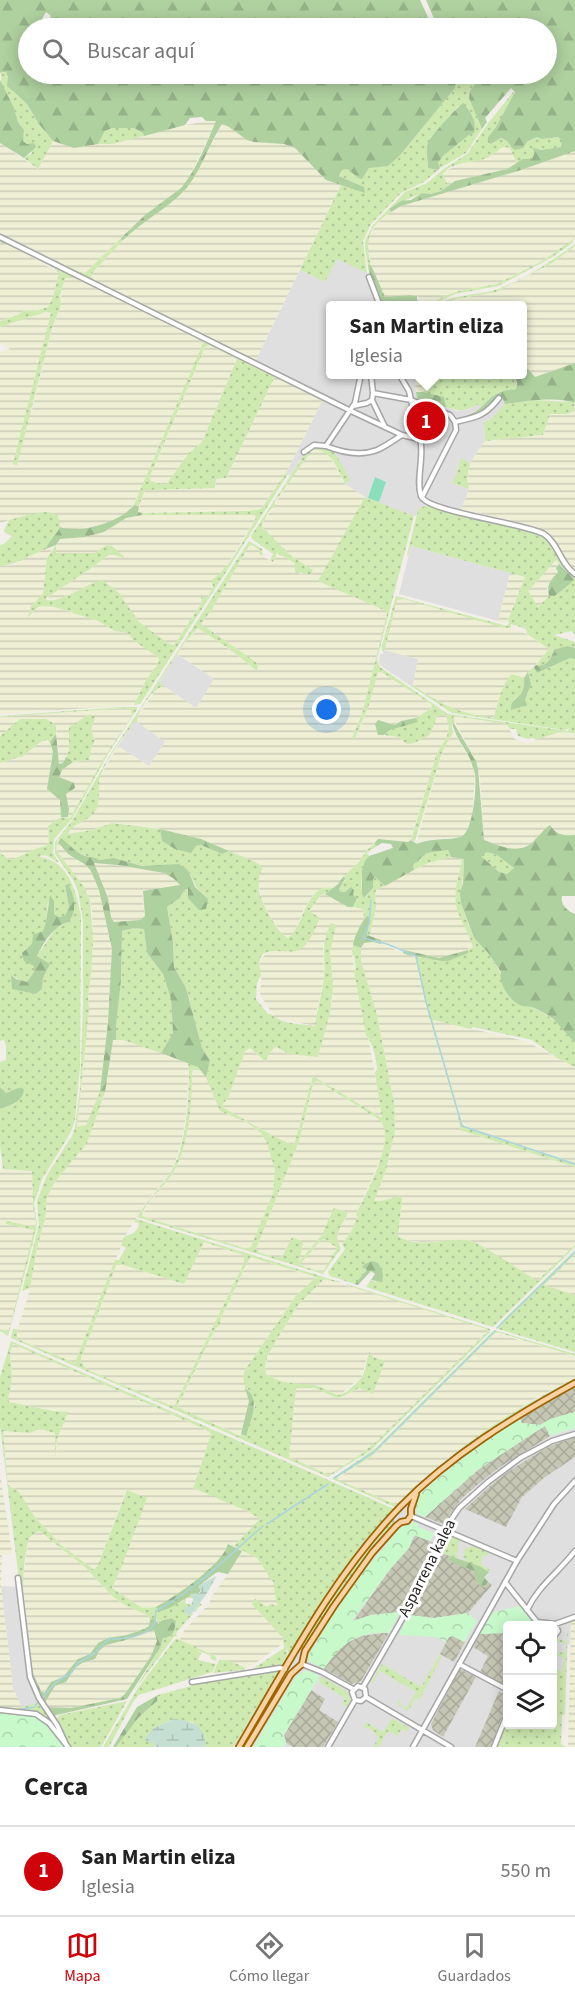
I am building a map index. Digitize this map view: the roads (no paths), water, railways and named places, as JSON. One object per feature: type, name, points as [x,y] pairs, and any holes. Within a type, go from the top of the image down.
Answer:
[{"type":"main road","points":[[238,1747],[338,1583],[403,1504],[464,1452],[504,1424],[575,1383]]},
{"type":"main road","points":[[247,1747],[295,1669],[302,1664],[305,1651],[346,1588],[372,1553],[401,1522],[407,1521],[411,1516],[411,1509],[418,1492]]},
{"type":"main road","points":[[403,1504],[411,1509]]},
{"type":"main road","points":[[394,1515],[401,1522]]},
{"type":"main road","points":[[294,1652],[303,1657]]},
{"type":"main road","points":[[286,1667],[295,1669]]},
{"type":"street","points":[[0,237],[402,435],[419,439]]},
{"type":"street","points":[[369,277],[378,301]]},
{"type":"street","points":[[326,446],[355,402],[360,379]]},
{"type":"street","points":[[371,379],[372,400],[386,427]]},
{"type":"street","points":[[402,379],[409,391],[421,444],[422,498]]},
{"type":"street","points":[[373,393],[411,400],[450,415],[455,422],[456,430],[422,498]]},
{"type":"street","points":[[455,422],[482,414],[489,410],[499,398]]},
{"type":"street","points":[[351,408],[372,400]]},
{"type":"street","points":[[304,452],[314,445],[326,446],[339,451],[374,451],[402,435]]},
{"type":"street","points":[[422,498],[430,504],[542,534],[554,545],[565,565],[575,574]]},
{"type":"street","name":"Asparrena kalea","points":[[363,1687],[402,1619],[453,1515],[467,1500],[506,1468],[539,1447],[575,1434]]},
{"type":"street","points":[[413,1747],[517,1561],[554,1504],[575,1481]]},
{"type":"street","points":[[411,1516],[517,1561]]},
{"type":"street","points":[[527,1610],[536,1593],[558,1572],[575,1551]]},
{"type":"street","points":[[18,1578],[30,1677],[40,1700],[57,1725],[68,1747]]},
{"type":"street","points":[[505,1582],[536,1621]]},
{"type":"street","points":[[557,1623],[575,1617]]},
{"type":"street","points":[[302,1664],[353,1689]]},
{"type":"street","points":[[459,1664],[503,1688]]},
{"type":"street","points":[[192,1682],[286,1667]]},
{"type":"street","points":[[353,1689],[358,1686],[363,1687],[367,1692],[366,1697],[361,1701],[355,1700]]},
{"type":"street","points":[[353,1689],[352,1696],[355,1700]]},
{"type":"street","points":[[366,1697],[451,1747]]},
{"type":"street","points":[[328,1747],[355,1700]]},
{"type":"street","points":[[0,1710],[36,1714],[49,1723],[65,1742]]},
{"type":"street","points":[[494,1747],[503,1723]]},
{"type":"waterway","points":[[371,900],[369,924],[363,938],[387,944],[416,956],[426,1002],[462,1126],[575,1164]]},
{"type":"waterway","points":[[497,1328],[575,1252]]},
{"type":"waterway","points":[[334,1478],[374,1452],[495,1331]]},
{"type":"waterway","points":[[267,1524],[328,1484]]},
{"type":"waterway","points":[[16,1710],[34,1707],[56,1682],[72,1672],[78,1663],[95,1653],[110,1638],[120,1639],[150,1629],[155,1623],[156,1611],[199,1582],[263,1526]]},
{"type":"waterway","points":[[0,1707],[8,1709]]},
{"type":"place","name":"San Martin eliza","points":[[426,421]]}]
